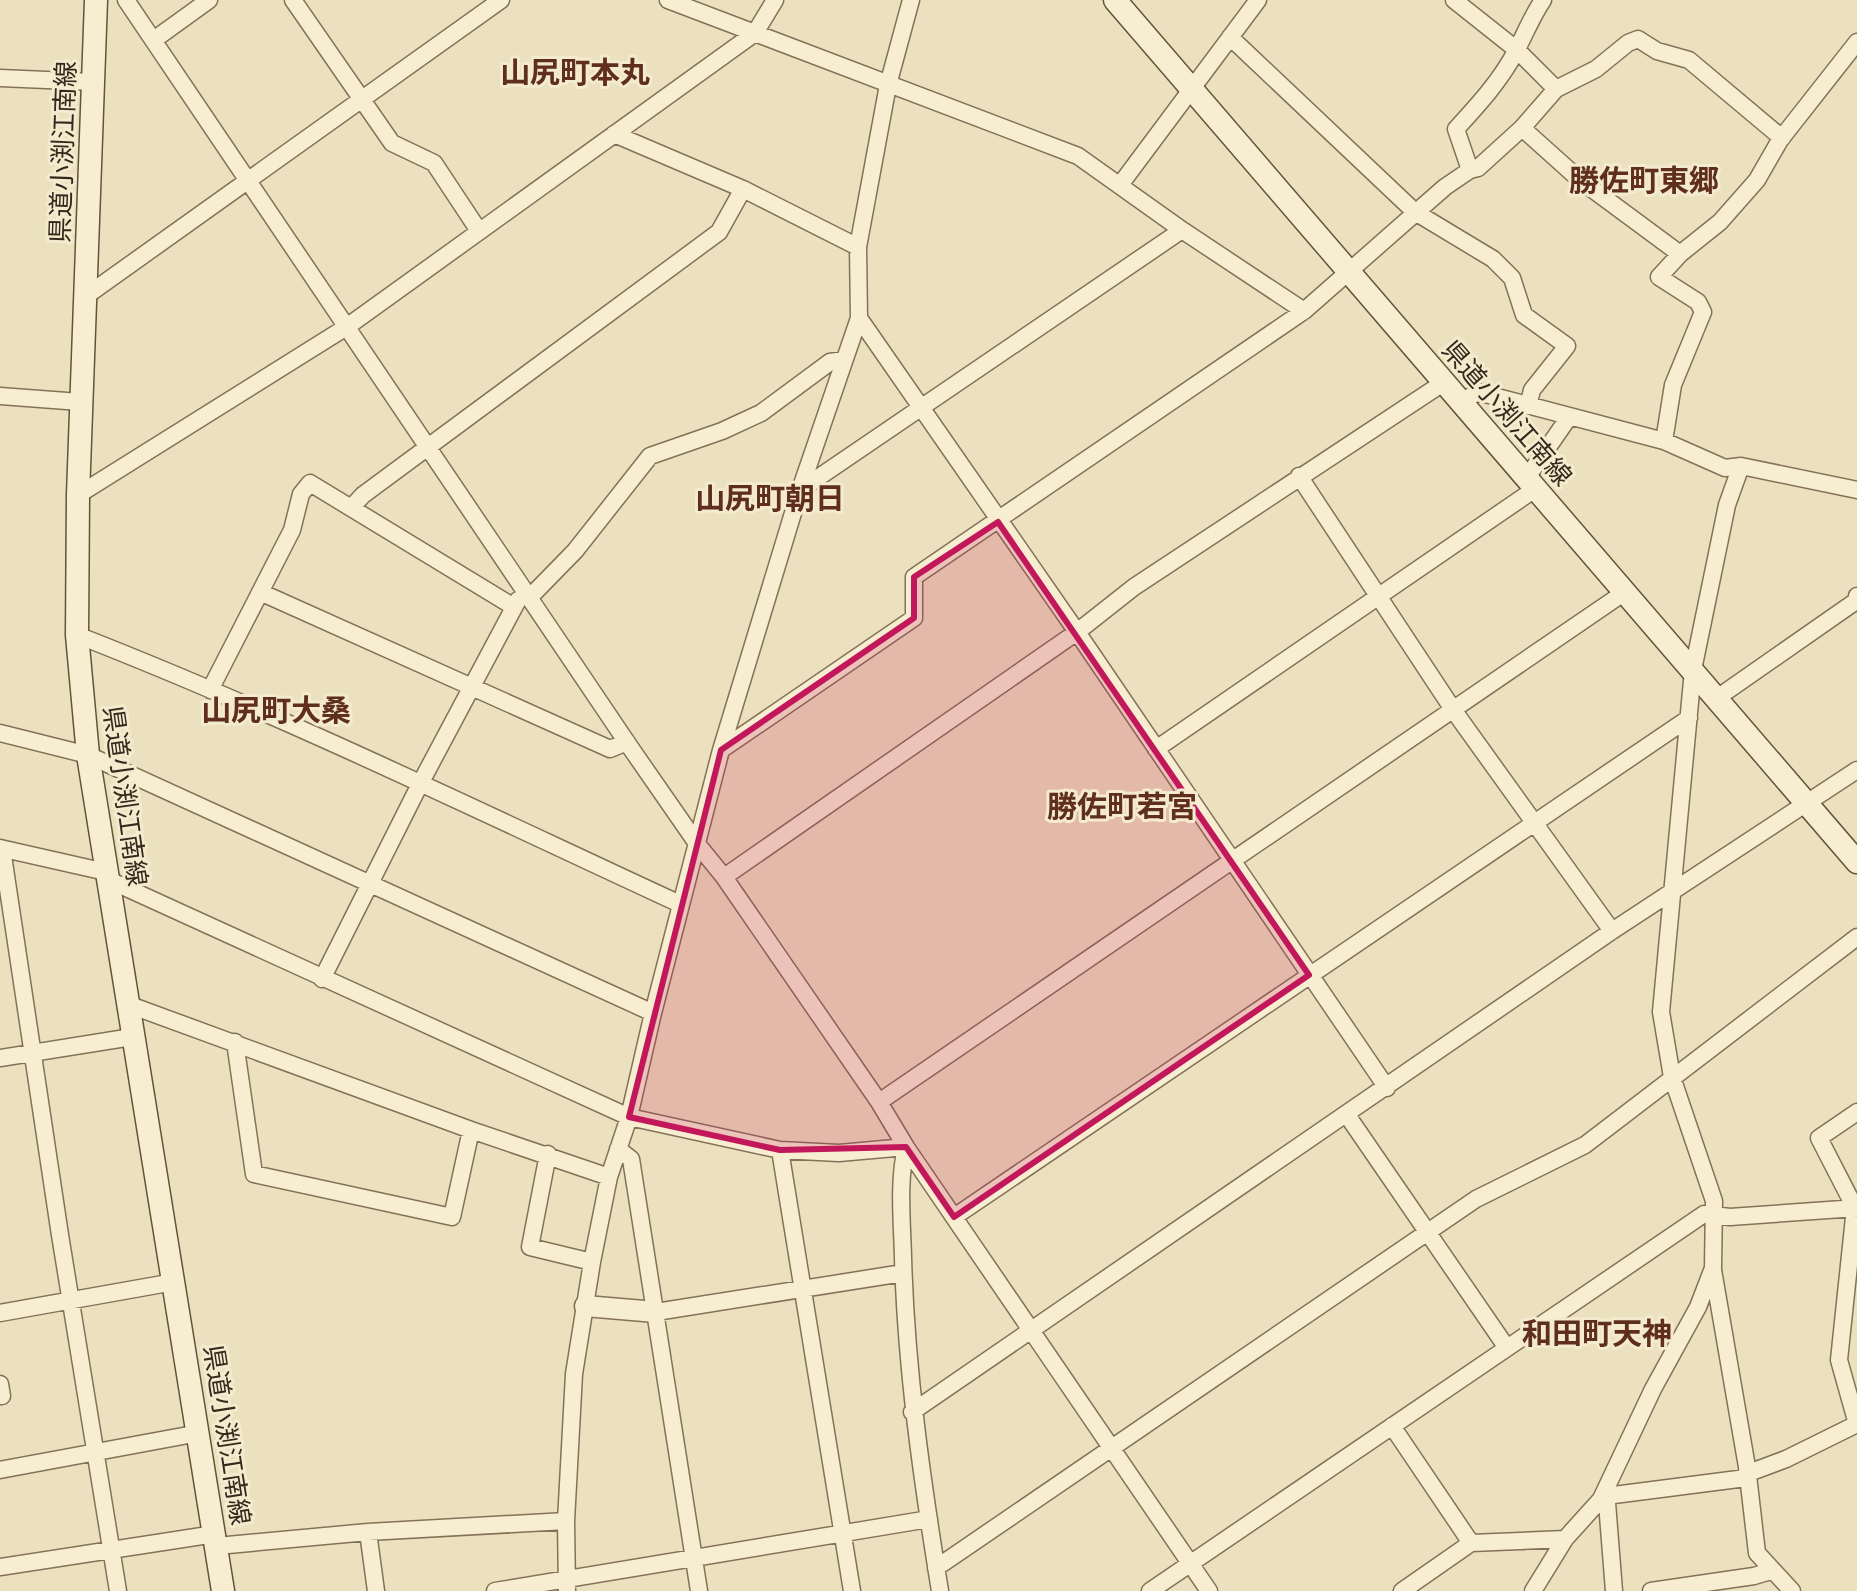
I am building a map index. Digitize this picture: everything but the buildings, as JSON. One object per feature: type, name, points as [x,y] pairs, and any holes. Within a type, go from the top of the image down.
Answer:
[{"type":"main road","name":"県道小渕江南線","points":[[96,0],[80,402],[77,635],[88,755],[223,1591]]},
{"type":"main road","name":"県道小渕江南線","points":[[1115,0],[1857,862]]},
{"type":"street","points":[[126,0],[627,742],[879,1102],[906,1147],[1209,1591]]},
{"type":"street","points":[[155,39],[209,0]]},
{"type":"street","points":[[293,0],[392,143],[434,163],[479,231]]},
{"type":"street","points":[[86,296],[501,0]]},
{"type":"street","points":[[668,0],[1078,156],[1304,311]]},
{"type":"street","points":[[78,495],[348,326],[755,33],[775,0]]},
{"type":"street","points":[[566,1585],[566,1521],[574,1374],[609,1177],[629,1117],[721,750],[800,490],[859,318],[858,247],[888,85],[911,0]]},
{"type":"street","points":[[1120,185],[1258,0]]},
{"type":"street","points":[[1454,0],[1517,50],[1556,89]]},
{"type":"street","points":[[1470,170],[1456,129],[1481,103],[1517,50],[1543,0]]},
{"type":"street","points":[[1230,37],[1415,212],[1493,259],[1512,278],[1524,315],[1567,346],[1532,390],[1528,406]]},
{"type":"street","points":[[721,750],[914,618],[914,577],[1304,311],[1415,212],[1470,170],[1478,168],[1522,128],[1556,89],[1596,69],[1628,43],[1638,39],[1657,51],[1689,60],[1782,138]]},
{"type":"street","points":[[1664,441],[1673,385],[1703,312],[1698,302],[1659,277],[1680,254],[1720,222],[1757,180],[1782,138],[1857,42]]},
{"type":"street","points":[[0,78],[93,82]]},
{"type":"street","points":[[1522,128],[1580,180],[1680,254]]},
{"type":"street","points":[[614,134],[743,189],[858,247]]},
{"type":"street","points":[[352,507],[363,495],[719,232],[743,189]]},
{"type":"street","points":[[800,490],[1182,230]]},
{"type":"street","points":[[859,318],[1387,1088]]},
{"type":"street","points":[[322,979],[514,607],[575,551],[650,456],[722,431],[761,413],[830,362],[844,360]]},
{"type":"street","points":[[724,877],[1077,632],[1134,587],[1443,383]]},
{"type":"street","points":[[1459,403],[1478,392],[1664,441],[1725,468],[1741,466],[1857,490]]},
{"type":"street","points":[[0,396],[80,402]]},
{"type":"street","points":[[1156,749],[1379,596],[1531,484],[1569,417]]},
{"type":"street","points":[[1741,466],[1727,505],[1693,670],[1661,1012],[1673,1080],[1714,1201],[1713,1268],[1757,1553],[1792,1591]]},
{"type":"street","points":[[1299,476],[1454,711],[1612,931]]},
{"type":"street","points":[[210,690],[292,530],[301,494],[310,483],[514,607]]},
{"type":"street","points":[[260,592],[610,749],[627,742]]},
{"type":"street","points":[[879,1102],[1625,592]]},
{"type":"street","points":[[1717,698],[1856,601],[1857,596]]},
{"type":"street","points":[[77,635],[210,690],[680,904]]},
{"type":"street","points":[[954,1217],[1689,718]]},
{"type":"street","points":[[0,733],[88,755],[653,1013]]},
{"type":"street","points":[[912,1412],[1612,931],[1857,770]]},
{"type":"street","points":[[118,1591],[1,849],[108,876],[322,979],[629,1117],[780,1150],[839,1153],[906,1147]]},
{"type":"street","points":[[936,1568],[1476,1199],[1585,1145],[1857,937]]},
{"type":"street","points":[[127,1004],[609,1177]]},
{"type":"street","points":[[0,1058],[132,1037]]},
{"type":"street","points":[[235,1042],[254,1174],[452,1217],[471,1130]]},
{"type":"street","points":[[1606,1493],[1746,1476],[1857,1424],[1839,1360],[1856,1208],[1819,1138],[1857,1112]]},
{"type":"street","points":[[1347,1115],[1507,1348]]},
{"type":"street","points":[[906,1147],[901,1170],[903,1273],[912,1412],[940,1591]]},
{"type":"street","points":[[618,1149],[631,1159],[699,1591]]},
{"type":"street","points":[[780,1150],[852,1591]]},
{"type":"street","points":[[548,1154],[530,1247],[592,1262]]},
{"type":"street","points":[[1150,1591],[1704,1214],[1730,1217],[1856,1208]]},
{"type":"street","points":[[1533,1591],[1565,1539],[1606,1493],[1653,1389],[1698,1307],[1713,1268]]},
{"type":"street","points":[[585,1306],[656,1312],[903,1273]]},
{"type":"street","points":[[0,1313],[174,1282]]},
{"type":"street","points":[[0,1384],[0,1396]]},
{"type":"street","points":[[1392,1426],[1471,1543]]},
{"type":"street","points":[[0,1470],[199,1433]]},
{"type":"street","points":[[1606,1493],[1614,1591]]},
{"type":"street","points":[[495,1591],[566,1585],[694,1556],[929,1519]]},
{"type":"street","points":[[0,1567],[111,1550],[216,1540],[566,1521]]},
{"type":"street","points":[[368,1532],[376,1591]]},
{"type":"street","points":[[1402,1591],[1471,1543],[1565,1539]]},
{"type":"street","points":[[1651,1591],[1771,1571]]},
{"type":"highlighted area","points":[[998,522],[1309,975],[954,1217],[906,1147],[780,1150],[629,1117],[721,750],[914,618],[914,577]]},
{"type":"district","name":"山尻町本丸","points":[[575,73]]},
{"type":"district","name":"勝佐町東郷","points":[[1644,181]]},
{"type":"district","name":"山尻町朝日","points":[[770,499]]},
{"type":"district","name":"山尻町大桑","points":[[276,711]]},
{"type":"district","name":"勝佐町若宮","points":[[1122,807]]},
{"type":"district","name":"和田町天神","points":[[1597,1334]]}]
